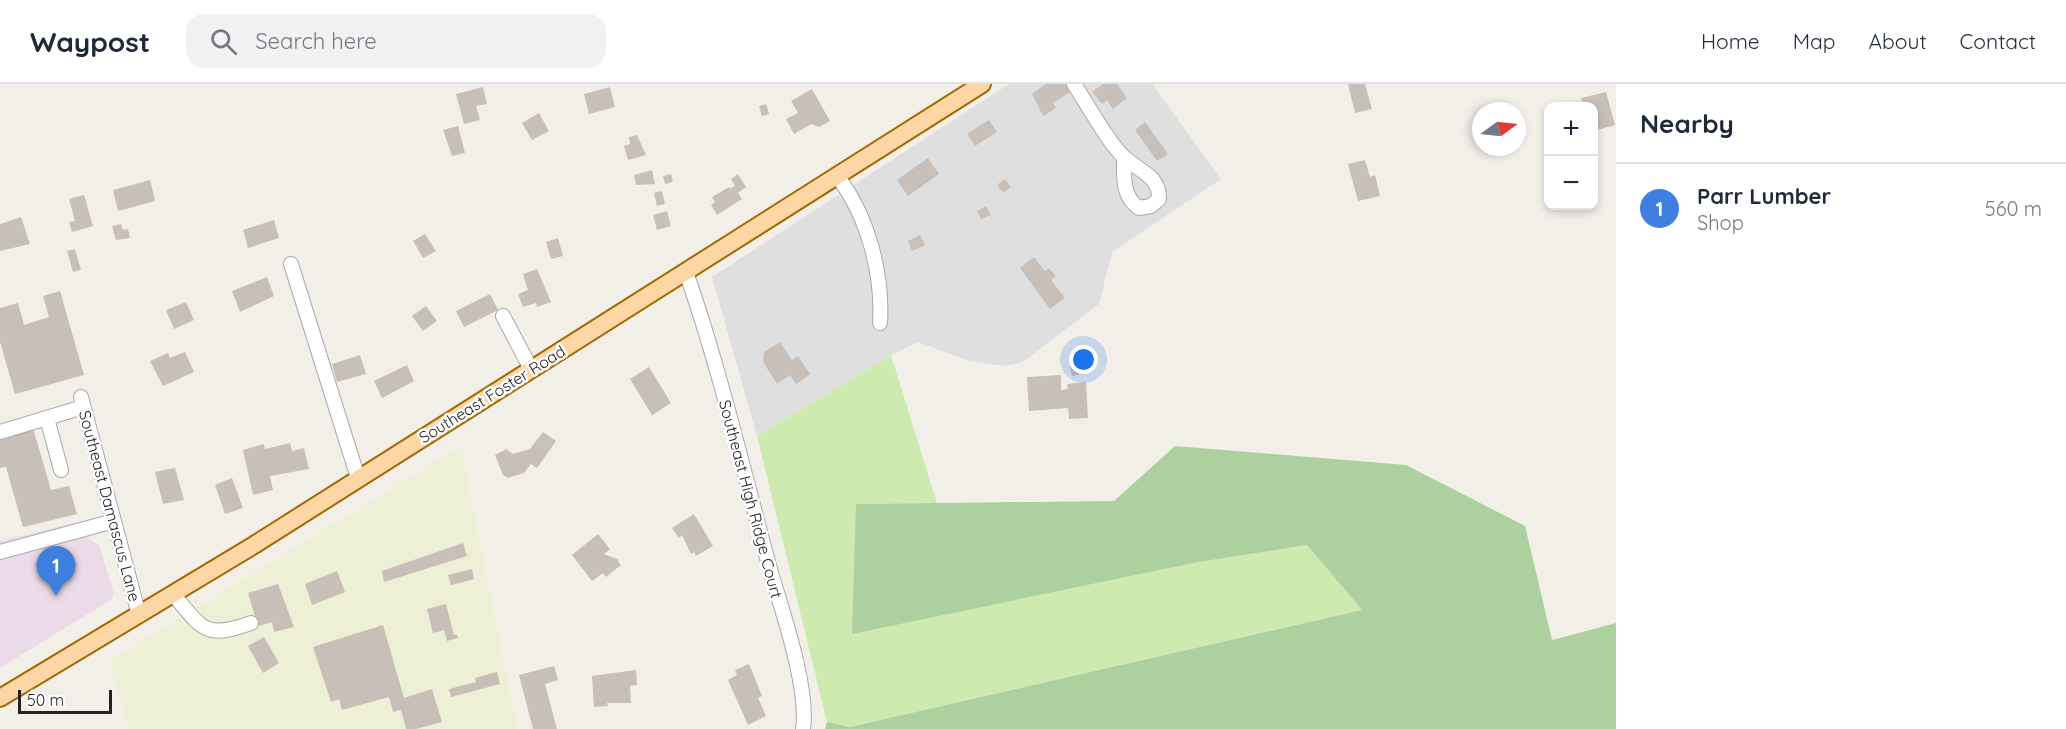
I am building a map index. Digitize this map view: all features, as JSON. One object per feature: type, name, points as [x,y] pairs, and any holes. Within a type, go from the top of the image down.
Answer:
[{"type":"main road","name":"Southeast Foster Road","points":[[0,699],[173,594],[982,84]]},
{"type":"street","points":[[1074,84],[1124,158]]},
{"type":"street","points":[[837,176],[857,209],[873,255],[882,294],[880,323]]},
{"type":"street","points":[[291,264],[358,478]]},
{"type":"street","name":"Southeast High Ridge Court","points":[[686,272],[712,353],[789,639],[801,691],[803,729]]},
{"type":"street","points":[[503,316],[531,369]]},
{"type":"street","name":"Southeast Damascus Lane","points":[[47,418],[82,402],[139,615]]},
{"type":"street","points":[[0,432],[47,418],[61,470]]},
{"type":"street","points":[[0,552],[114,520]]},
{"type":"street","points":[[173,594],[195,623],[209,630],[223,632],[251,623]]},
{"type":"shaded area","points":[[1009,84],[1152,84],[1221,179],[1112,252],[1099,304],[1021,363],[1004,366],[969,361],[918,342],[891,355],[757,436],[712,277]]},
{"type":"shaded area","points":[[81,521],[87,538],[99,545],[114,594],[112,599],[0,668],[0,541]]},
{"type":"green space","points":[[891,355],[937,503],[856,504],[1193,563],[1307,545],[1362,610],[850,727],[827,722],[757,436]]},
{"type":"green space","points":[[461,446],[517,729],[129,729],[109,661]]},
{"type":"green space","points":[[1175,446],[1406,465],[1525,526],[1552,640],[1616,623],[1616,729],[825,729],[827,722],[850,727],[1362,610],[1307,545],[1193,563],[852,634],[856,504],[1114,501]]},
{"type":"building","points":[[1046,84],[1065,84],[1070,92],[1053,103],[1056,108],[1043,116],[1032,94]]},
{"type":"building","points":[[1103,84],[1117,84],[1127,98],[1113,109],[1107,100],[1102,104],[1092,92]]},
{"type":"building","points":[[1348,84],[1365,84],[1372,109],[1355,113]]},
{"type":"building","points":[[483,87],[487,104],[476,106],[480,120],[464,124],[456,94]]},
{"type":"building","points":[[610,87],[615,107],[589,114],[584,94]]},
{"type":"building","points":[[812,89],[830,121],[819,127],[811,124],[794,134],[786,119],[798,113],[791,101]]},
{"type":"building","points":[[1606,92],[1615,125],[1598,130],[1598,102],[1582,102],[1581,98]]},
{"type":"building","points":[[766,104],[769,114],[762,116],[759,106]]},
{"type":"building","points":[[539,113],[549,131],[532,140],[522,123]]},
{"type":"building","points":[[989,120],[997,132],[975,146],[967,134]]},
{"type":"building","points":[[1145,122],[1168,154],[1157,161],[1135,130]]},
{"type":"building","points":[[458,126],[465,153],[452,156],[443,130]]},
{"type":"building","points":[[637,135],[646,155],[628,160],[624,146],[630,144],[629,137]]},
{"type":"building","points":[[928,158],[939,174],[908,196],[897,180]]},
{"type":"building","points":[[1365,160],[1370,177],[1375,175],[1380,196],[1358,201],[1348,164]]},
{"type":"building","points":[[652,170],[655,184],[636,185],[634,175]]},
{"type":"building","points":[[671,174],[673,182],[665,184],[663,176]]},
{"type":"building","points":[[738,174],[746,187],[738,193],[742,199],[717,215],[711,205],[715,202],[712,197],[735,186],[731,179]]},
{"type":"building","points":[[1005,179],[1011,187],[1003,193],[997,185]]},
{"type":"building","points":[[150,180],[155,201],[118,211],[113,190]]},
{"type":"building","points":[[662,191],[665,204],[657,206],[654,193]]},
{"type":"building","points":[[84,195],[93,226],[72,232],[69,222],[75,221],[69,199]]},
{"type":"building","points":[[986,206],[991,215],[981,219],[977,211]]},
{"type":"building","points":[[667,211],[671,226],[657,230],[653,215]]},
{"type":"building","points":[[21,217],[30,244],[0,251],[0,224]]},
{"type":"building","points":[[274,220],[279,238],[248,248],[243,230]]},
{"type":"building","points":[[121,224],[123,230],[128,229],[130,238],[116,240],[112,226]]},
{"type":"building","points":[[425,234],[436,251],[423,258],[413,241]]},
{"type":"building","points":[[920,235],[925,245],[912,251],[908,241]]},
{"type":"building","points":[[558,238],[563,256],[551,259],[546,242]]},
{"type":"building","points":[[75,249],[81,270],[73,272],[67,251]]},
{"type":"building","points":[[1034,257],[1045,271],[1049,268],[1056,276],[1051,280],[1065,298],[1050,309],[1020,268]]},
{"type":"building","points":[[537,269],[551,302],[537,307],[536,303],[523,307],[518,294],[528,290],[523,274]]},
{"type":"building","points":[[267,277],[274,296],[240,312],[232,291]]},
{"type":"building","points":[[60,291],[84,375],[15,394],[0,342],[0,308],[18,303],[24,325],[49,317],[43,296]]},
{"type":"building","points":[[490,294],[498,310],[464,327],[456,311]]},
{"type":"building","points":[[186,302],[194,320],[174,329],[166,310]]},
{"type":"building","points":[[426,306],[437,321],[423,331],[412,316]]},
{"type":"building","points":[[780,342],[792,360],[798,356],[810,374],[796,384],[790,375],[777,384],[763,362],[764,352]]},
{"type":"building","points":[[185,352],[194,372],[163,386],[150,361],[168,353],[170,358]]},
{"type":"building","points":[[360,355],[366,374],[337,382],[332,364]]},
{"type":"building","points":[[1084,364],[1086,373],[1072,376],[1070,367]]},
{"type":"building","points":[[407,365],[414,381],[382,398],[374,381]]},
{"type":"building","points":[[649,367],[671,403],[652,415],[630,379]]},
{"type":"building","points":[[1061,375],[1061,390],[1068,389],[1067,384],[1086,382],[1088,418],[1069,419],[1068,408],[1029,411],[1027,377]]},
{"type":"building","points":[[33,428],[51,490],[69,486],[77,514],[23,527],[6,467],[0,468],[0,438]]},
{"type":"building","points":[[543,432],[556,441],[537,468],[531,464],[524,473],[508,478],[503,475],[495,455],[506,449],[513,454],[530,449]]},
{"type":"building","points":[[290,443],[292,451],[304,448],[309,469],[270,476],[273,490],[253,495],[243,450],[264,444],[265,449]]},
{"type":"building","points":[[175,468],[184,500],[163,504],[155,472]]},
{"type":"building","points":[[232,478],[243,508],[225,514],[215,485]]},
{"type":"building","points":[[694,514],[713,546],[696,556],[694,552],[691,554],[682,535],[679,538],[672,528]]},
{"type":"building","points":[[598,534],[610,549],[604,554],[617,559],[621,565],[606,577],[603,573],[592,581],[572,555]]},
{"type":"building","points":[[463,543],[467,556],[384,582],[382,571]]},
{"type":"building","points":[[472,569],[474,579],[451,585],[448,575]]},
{"type":"building","points":[[337,571],[345,592],[312,605],[305,584]]},
{"type":"building","points":[[278,584],[294,627],[274,632],[272,622],[258,626],[248,593]]},
{"type":"building","points":[[446,604],[454,635],[457,634],[458,638],[447,641],[444,630],[433,633],[427,609]]},
{"type":"building","points":[[383,625],[404,698],[432,689],[442,722],[416,729],[406,729],[401,710],[393,712],[389,697],[342,710],[339,699],[331,702],[313,647]]},
{"type":"building","points":[[264,637],[279,663],[263,673],[248,646]]},
{"type":"building","points":[[749,664],[762,696],[758,698],[766,716],[748,725],[728,680],[737,675],[735,670]]},
{"type":"building","points":[[554,666],[558,680],[545,684],[557,729],[533,729],[519,675]]},
{"type":"building","points":[[636,670],[637,685],[630,686],[631,703],[607,703],[608,706],[594,707],[592,676]]},
{"type":"building","points":[[497,672],[500,684],[451,697],[449,689],[476,682],[475,678]]},
{"type":"place","name":"Parr Lumber","points":[[56,596]]}]
